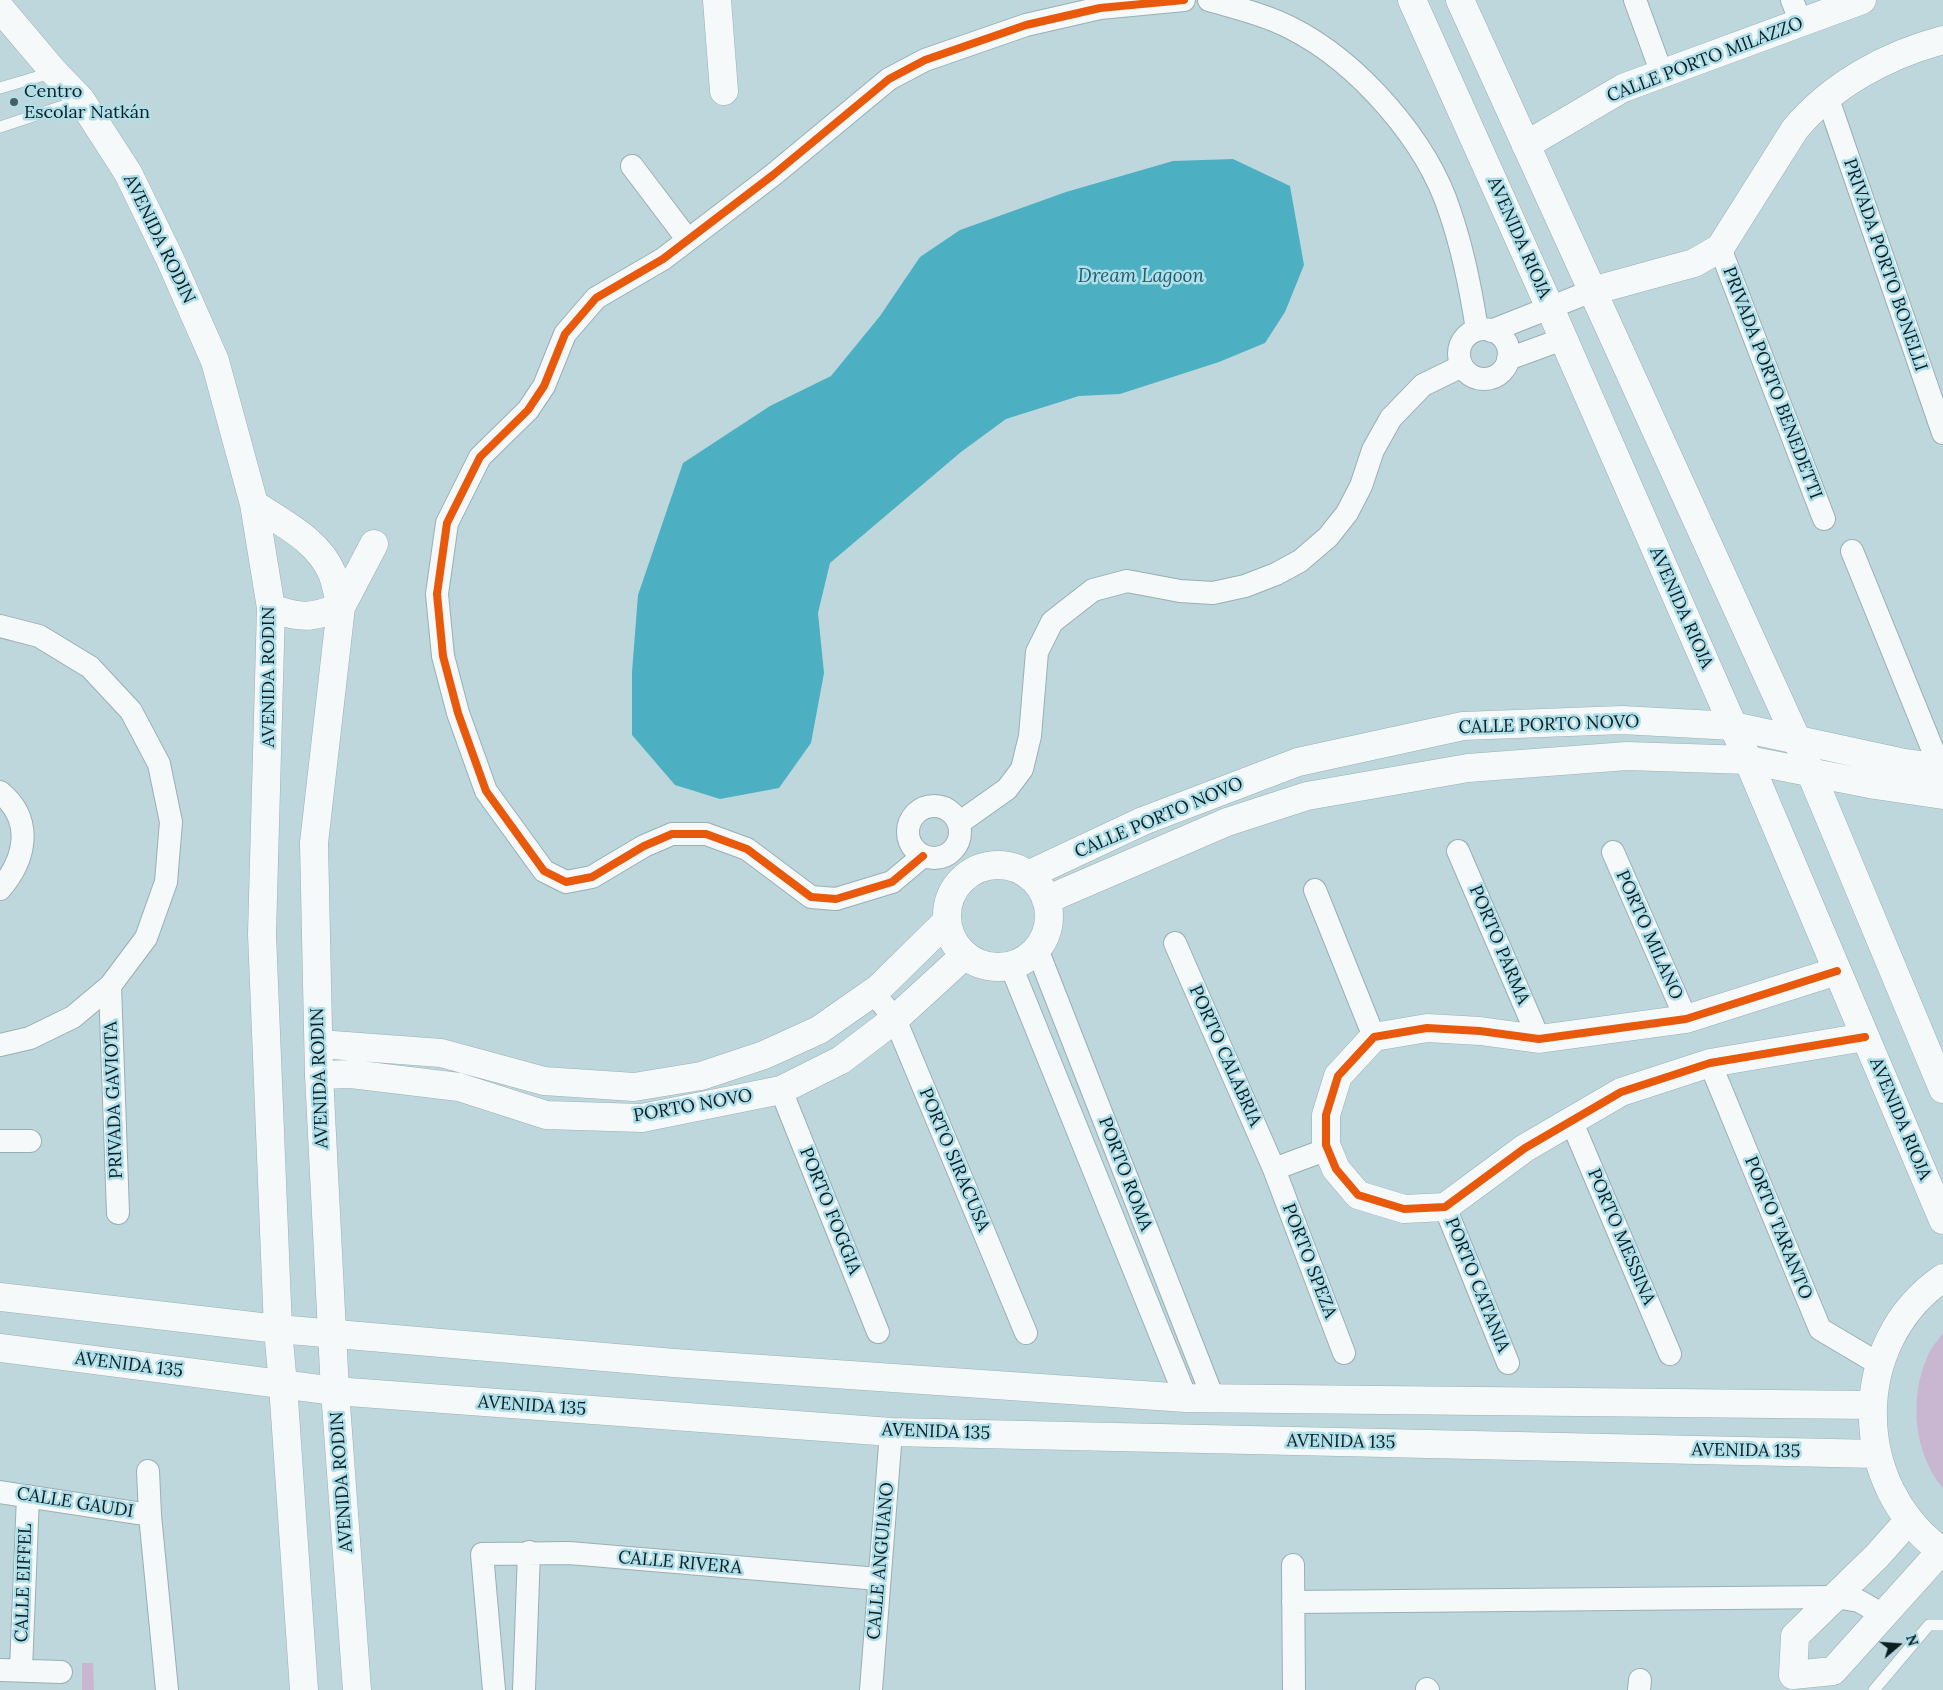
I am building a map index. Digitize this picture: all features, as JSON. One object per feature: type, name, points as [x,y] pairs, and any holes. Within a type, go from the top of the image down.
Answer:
[{"type":"main road","points":[[717,0],[724,91]]},
{"type":"main road","name":"AVENIDA RIOJA","points":[[1412,0],[1550,308],[1748,760],[1943,1220]]},
{"type":"main road","points":[[1460,0],[1812,773],[1943,1089]]},
{"type":"main road","name":"CALLE PORTO MILAZZO","points":[[1526,145],[1607,96],[1662,74],[1796,11],[1862,0]]},
{"type":"main road","name":"AVENIDA RODIN","points":[[0,8],[54,72],[81,100],[128,173],[170,259],[211,352],[254,504],[271,608],[262,934],[278,1329],[304,1690]]},
{"type":"main road","points":[[1592,291],[1694,263],[1720,248],[1795,129],[1809,112],[1827,96],[1870,68],[1921,46],[1943,40]]},
{"type":"main road","name":"AVENIDA RODIN","points":[[254,504],[298,533],[320,552],[332,573],[341,607],[314,843],[319,1075],[331,1333],[357,1690]]},
{"type":"main road","points":[[271,608],[292,615],[316,616],[341,607],[374,544]]},
{"type":"main road","name":"CALLE PORTO NOVO","points":[[1028,875],[1143,821],[1298,762],[1453,728],[1622,720],[1733,726],[1942,770]]},
{"type":"main road","name":"CALLE PORTO NOVO","points":[[1046,900],[1227,822],[1307,796],[1468,768],[1627,756],[1748,760],[1913,792],[1943,795]]},
{"type":"main road","points":[[997,865],[1013,867],[1028,875],[1039,886],[1046,900],[1049,917],[1046,934],[1037,949],[1025,960],[1011,966],[987,965],[965,955],[953,940],[948,921],[948,904],[955,889],[966,876],[980,868],[997,865]]},
{"type":"main road","name":"PORTO NOVO","points":[[319,1044],[441,1053],[544,1081],[634,1086],[702,1076],[764,1055],[819,1030],[873,992],[948,921]]},
{"type":"main road","name":"PORTO NOVO","points":[[319,1075],[351,1074],[459,1087],[546,1115],[642,1118],[782,1090],[841,1060],[896,1019],[965,955]]},
{"type":"main road","points":[[1837,971],[1686,1019],[1539,1039],[1480,1031],[1427,1028],[1374,1038],[1338,1076],[1326,1115],[1326,1145],[1336,1169],[1358,1195],[1404,1209],[1446,1207],[1525,1148],[1621,1092],[1710,1063],[1865,1037]]},
{"type":"main road","points":[[1909,1520],[1877,1556],[1795,1636],[1786,1682],[1833,1670],[1942,1552],[1909,1520],[1892,1496],[1876,1454],[1872,1429],[1872,1405],[1879,1364],[1890,1340],[1903,1317],[1920,1297],[1943,1278]]},
{"type":"main road","points":[[0,1297],[278,1329],[674,1363],[1186,1398],[1872,1405]]},
{"type":"main road","name":"AVENIDA 135","points":[[0,1348],[335,1391],[891,1432],[1876,1454]]},
{"type":"street","points":[[923,856],[892,882],[836,899],[811,898],[747,849],[706,834],[672,834],[644,846],[592,877],[566,882],[544,871],[486,791],[458,713],[444,656],[437,594],[447,523],[480,457],[528,410],[544,386],[565,334],[596,298],[662,259],[688,240],[773,175],[889,79],[925,60],[1026,25],[1100,8],[1184,0]]},
{"type":"street","points":[[1209,0],[1250,12],[1291,28],[1322,47],[1353,71],[1398,118],[1432,170],[1450,210],[1484,330],[1505,342],[1508,359],[1501,372],[1488,379],[1473,377],[1462,366],[1459,356],[1461,344],[1468,335],[1484,330],[1550,308],[1592,291]]},
{"type":"street","points":[[1635,0],[1662,74]]},
{"type":"street","name":"PRIVADA PORTO BONELLI","points":[[1827,96],[1943,433]]},
{"type":"street","points":[[632,166],[688,240]]},
{"type":"street","name":"PRIVADA PORTO BENEDETTI","points":[[1720,248],[1824,519]]},
{"type":"street","points":[[1508,359],[1563,339]]},
{"type":"street","points":[[959,823],[1007,789],[1022,769],[1030,736],[1037,652],[1052,622],[1093,590],[1127,581],[1180,591],[1213,593],[1245,586],[1276,574],[1300,560],[1328,537],[1346,513],[1361,486],[1373,450],[1391,418],[1422,385],[1462,366]]},
{"type":"street","points":[[1852,551],[1942,770]]},
{"type":"street","points":[[0,626],[39,636],[90,667],[132,711],[159,764],[171,822],[166,882],[146,938],[110,986],[73,1017],[30,1038],[0,1045]]},
{"type":"street","points":[[0,792],[7,798],[18,816],[23,835],[21,856],[13,874],[0,889]]},
{"type":"street","points":[[932,805],[941,806],[955,815],[959,823],[960,840],[949,854],[932,858],[923,856],[911,844],[908,836],[911,819],[916,812],[932,805]]},
{"type":"street","name":"PORTO PARMA","points":[[1458,851],[1539,1039]]},
{"type":"street","name":"PORTO MILANO","points":[[1613,852],[1686,1019]]},
{"type":"street","points":[[1315,890],[1374,1038]]},
{"type":"street","name":"PORTO CALABRIA","points":[[1175,943],[1274,1169]]},
{"type":"street","name":"PORTO ROMA","points":[[1037,949],[1214,1398]]},
{"type":"street","name":"PORTO ROMA","points":[[1011,966],[1186,1398]]},
{"type":"street","name":"PRIVADA GAVIOTA","points":[[110,986],[118,1213]]},
{"type":"street","name":"PORTO SIRACUSA","points":[[873,992],[896,1019],[1026,1333]]},
{"type":"street","name":"PORTO TARANTO","points":[[1710,1063],[1820,1329],[1879,1364]]},
{"type":"street","name":"PORTO FOGGIA","points":[[782,1090],[878,1332]]},
{"type":"street","name":"PORTO MESSINA","points":[[1571,1120],[1670,1354]]},
{"type":"street","points":[[0,1141],[30,1141]]},
{"type":"street","points":[[1274,1169],[1328,1149]]},
{"type":"street","name":"PORTO SPEZA","points":[[1274,1169],[1344,1353]]},
{"type":"street","name":"PORTO CATANIA","points":[[1446,1207],[1508,1363]]},
{"type":"street","points":[[1164,1342],[1188,1333]]},
{"type":"street","name":"CALLE ANGUIANO","points":[[871,1690],[878,1579],[891,1432]]},
{"type":"street","points":[[148,1471],[150,1515],[167,1690]]},
{"type":"street","name":"CALLE GAUDI","points":[[0,1492],[150,1515]]},
{"type":"street","name":"CALLE EIFFEL","points":[[10,1669],[28,1496]]},
{"type":"street","points":[[524,1690],[529,1552]]},
{"type":"street","name":"CALLE RIVERA","points":[[494,1690],[482,1554],[569,1553],[878,1579]]},
{"type":"street","points":[[1293,1565],[1294,1690]]},
{"type":"street","points":[[1293,1602],[1835,1597],[1859,1600],[1883,1615]]},
{"type":"street","points":[[10,1669],[61,1672]]},
{"type":"lane","points":[[0,88],[54,72]]},
{"type":"lane","points":[[0,127],[81,100]]},
{"type":"lane","points":[[1874,1690],[1929,1625],[1943,1625]]},
{"type":"shaded area","points":[[1943,1333],[1943,1488],[1925,1458],[1920,1442],[1916,1406],[1922,1371],[1929,1352]]},
{"type":"shaded area","points":[[82,1663],[93,1663],[94,1690],[82,1690]]},
{"type":"water","name":"Dream Lagoon","points":[[1233,159],[1290,186],[1304,265],[1285,312],[1265,343],[1219,362],[1120,394],[1079,396],[1006,419],[961,452],[830,563],[818,613],[824,673],[811,743],[779,788],[720,799],[675,785],[632,735],[632,672],[638,595],[683,463],[770,406],[831,376],[880,316],[920,257],[960,230],[1066,192],[1173,161]]},
{"type":"cycle path","points":[[923,856],[892,882],[836,899],[811,897],[747,849],[706,834],[672,834],[644,846],[592,877],[566,882],[544,871],[486,791],[458,713],[443,656],[437,594],[447,523],[480,457],[528,410],[544,386],[565,334],[596,298],[663,259],[773,175],[889,79],[925,60],[1026,25],[1100,8],[1184,0]]},
{"type":"cycle path","points":[[1837,971],[1686,1019],[1539,1039],[1480,1031],[1427,1028],[1374,1037],[1338,1076],[1326,1115],[1326,1145],[1336,1169],[1358,1195],[1404,1209],[1445,1207],[1525,1148],[1621,1092],[1710,1063],[1865,1037]]},
{"type":"place","name":"Centro Escolar Natkán","points":[[14,102]]}]
